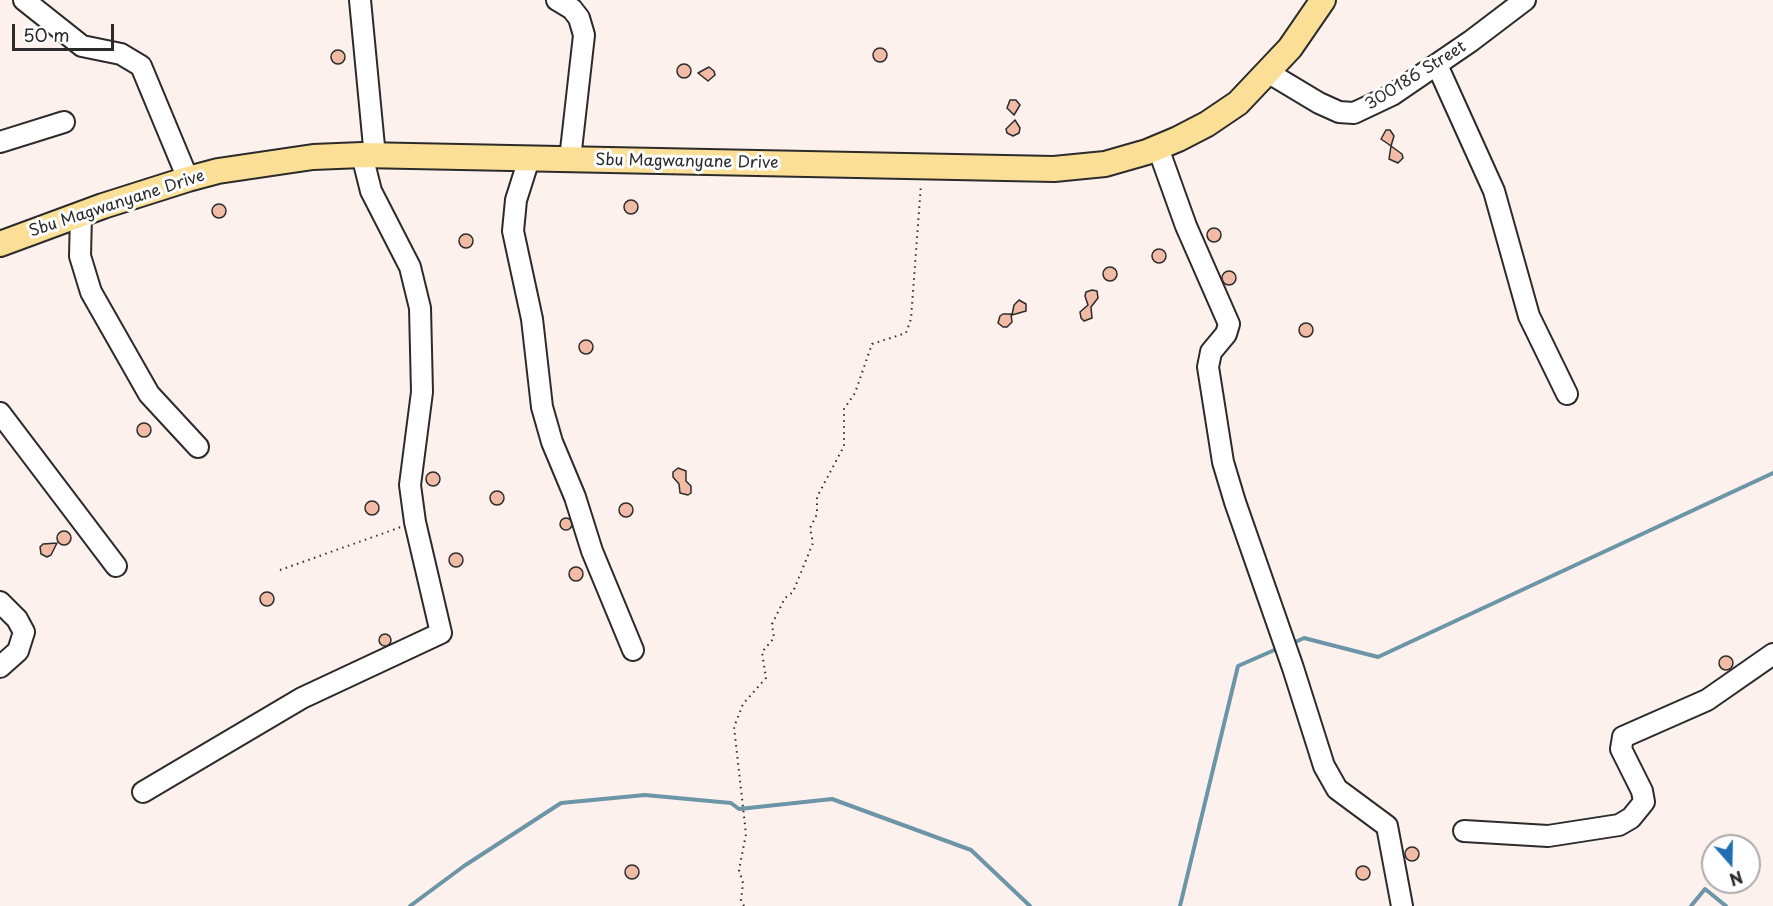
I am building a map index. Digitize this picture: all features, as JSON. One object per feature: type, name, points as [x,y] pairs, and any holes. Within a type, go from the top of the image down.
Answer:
[{"type":"main road","name":"Sbu Magwanyane Drive","points":[[0,244],[218,171],[284,161],[368,156],[1054,169],[1105,164],[1158,148],[1207,124],[1238,103],[1269,73],[1290,48],[1323,0]]},
{"type":"street","points":[[24,0],[76,42],[90,49],[121,54],[141,66],[188,180]]},
{"type":"street","points":[[143,792],[302,698],[441,633],[415,522],[410,485],[422,392],[420,308],[410,267],[371,191],[360,0]]},
{"type":"street","points":[[557,0],[572,9],[579,18],[584,35],[570,159]]},
{"type":"street","name":"300186 Street","points":[[1269,73],[1319,103],[1347,114],[1374,105],[1437,65],[1525,0]]},
{"type":"street","points":[[1437,65],[1494,191],[1530,316],[1567,394]]},
{"type":"street","points":[[0,142],[64,122]]},
{"type":"street","points":[[1158,148],[1186,226],[1229,324],[1226,334],[1211,352],[1208,367],[1223,462],[1324,766],[1338,789],[1387,826],[1402,906]]},
{"type":"street","points":[[529,159],[516,200],[513,231],[532,319],[542,407],[552,442],[575,497],[592,551],[633,650]]},
{"type":"street","points":[[81,215],[80,256],[91,292],[149,394],[198,447]]},
{"type":"street","points":[[0,413],[116,566]]},
{"type":"street","points":[[0,602],[17,619],[24,632],[18,651],[0,667]]},
{"type":"street","points":[[1464,831],[1548,836],[1619,825],[1631,818],[1644,802],[1642,791],[1621,749],[1623,737],[1707,700],[1773,654]]},
{"type":"path","points":[[744,906],[741,900],[743,883],[739,870],[745,847],[734,727],[743,704],[766,678],[761,657],[774,638],[772,624],[785,598],[793,592],[813,543],[810,528],[817,514],[817,497],[844,446],[844,409],[855,393],[872,344],[906,333],[911,319],[923,166]]},
{"type":"path","points":[[280,570],[415,522]]},
{"type":"building","points":[[880,48],[885,50],[887,55],[885,60],[880,62],[875,60],[873,55],[875,50]]},
{"type":"building","points":[[338,50],[343,52],[345,57],[343,62],[338,64],[333,62],[331,57],[333,52]]},
{"type":"building","points":[[684,64],[689,66],[691,71],[689,76],[684,78],[679,76],[677,71],[679,66]]},
{"type":"building","points":[[709,67],[715,75],[708,81],[698,73]]},
{"type":"building","points":[[1010,100],[1016,100],[1020,105],[1014,115],[1007,108]]},
{"type":"building","points":[[1015,120],[1020,128],[1019,133],[1013,136],[1007,133],[1006,129]]},
{"type":"building","points":[[1386,130],[1390,130],[1394,136],[1391,146],[1381,139]]},
{"type":"building","points":[[1391,146],[1402,154],[1403,158],[1398,163],[1389,159]]},
{"type":"building","points":[[631,200],[636,202],[638,207],[636,212],[631,214],[626,212],[624,207],[626,202]]},
{"type":"building","points":[[219,204],[224,206],[226,211],[224,216],[219,218],[214,216],[212,211],[214,206]]},
{"type":"building","points":[[1214,228],[1219,230],[1221,235],[1219,240],[1214,242],[1209,240],[1207,235],[1209,230]]},
{"type":"building","points":[[466,234],[471,236],[473,241],[471,246],[466,248],[461,246],[459,241],[461,236]]},
{"type":"building","points":[[1159,249],[1164,251],[1166,256],[1164,261],[1159,263],[1154,261],[1152,256],[1154,251]]},
{"type":"building","points":[[1110,267],[1115,269],[1117,274],[1115,279],[1110,281],[1105,279],[1103,274],[1105,269]]},
{"type":"building","points":[[1229,271],[1234,273],[1236,278],[1234,283],[1229,285],[1224,283],[1222,278],[1224,273]]},
{"type":"building","points":[[1097,291],[1098,298],[1091,307],[1092,318],[1084,321],[1080,312],[1088,305],[1086,292]]},
{"type":"building","points":[[1019,300],[1026,304],[1026,311],[1012,315],[1014,305]]},
{"type":"building","points":[[1003,314],[1011,314],[1012,322],[1007,327],[998,323]]},
{"type":"building","points":[[1306,323],[1311,325],[1313,330],[1311,335],[1306,337],[1301,335],[1299,330],[1301,325]]},
{"type":"building","points":[[586,340],[591,342],[593,347],[591,352],[586,354],[581,352],[579,347],[581,342]]},
{"type":"building","points":[[144,423],[149,425],[151,430],[149,435],[144,437],[139,435],[137,430],[139,425]]},
{"type":"building","points":[[678,468],[686,471],[686,481],[691,486],[691,493],[688,495],[680,493],[679,484],[673,477],[673,472]]},
{"type":"building","points":[[433,472],[438,474],[440,479],[438,484],[433,486],[428,484],[426,479],[428,474]]},
{"type":"building","points":[[497,491],[502,493],[504,498],[502,503],[497,505],[492,503],[490,498],[492,493]]},
{"type":"building","points":[[372,501],[377,503],[379,508],[377,513],[372,515],[367,513],[365,508],[367,503]]},
{"type":"building","points":[[626,503],[631,505],[633,510],[631,515],[626,517],[621,515],[619,510],[621,505]]},
{"type":"building","points":[[568,518],[572,524],[568,530],[564,530],[560,522]]},
{"type":"building","points":[[64,531],[69,533],[71,538],[69,543],[64,545],[59,543],[57,538],[59,533]]},
{"type":"building","points":[[57,543],[51,555],[47,557],[41,554],[40,547],[43,544]]},
{"type":"building","points":[[456,553],[461,555],[463,560],[461,565],[456,567],[451,565],[449,560],[451,555]]},
{"type":"building","points":[[576,567],[581,569],[583,574],[581,579],[576,581],[571,579],[569,574],[571,569]]},
{"type":"building","points":[[267,592],[272,594],[274,599],[272,604],[267,606],[262,604],[260,599],[262,594]]},
{"type":"building","points":[[387,634],[391,640],[387,646],[383,646],[379,638]]},
{"type":"building","points":[[1726,656],[1731,658],[1733,663],[1731,668],[1726,670],[1721,668],[1719,663],[1721,658]]},
{"type":"building","points":[[1412,847],[1417,849],[1419,854],[1417,859],[1412,861],[1407,859],[1405,854],[1407,849]]},
{"type":"building","points":[[632,865],[637,867],[639,872],[637,877],[632,879],[627,877],[625,872],[627,867]]},
{"type":"building","points":[[1363,866],[1368,868],[1370,873],[1368,878],[1363,880],[1358,878],[1356,873],[1358,868]]},
{"type":"waterway","points":[[1291,644],[1304,638],[1378,657],[1773,473]]},
{"type":"waterway","points":[[1180,906],[1238,666],[1279,648]]},
{"type":"waterway","points":[[410,906],[464,866],[561,803],[645,795],[731,803],[739,809],[832,799],[971,850],[1030,906]]},
{"type":"waterway","points":[[1691,906],[1705,889],[1726,906]]}]
